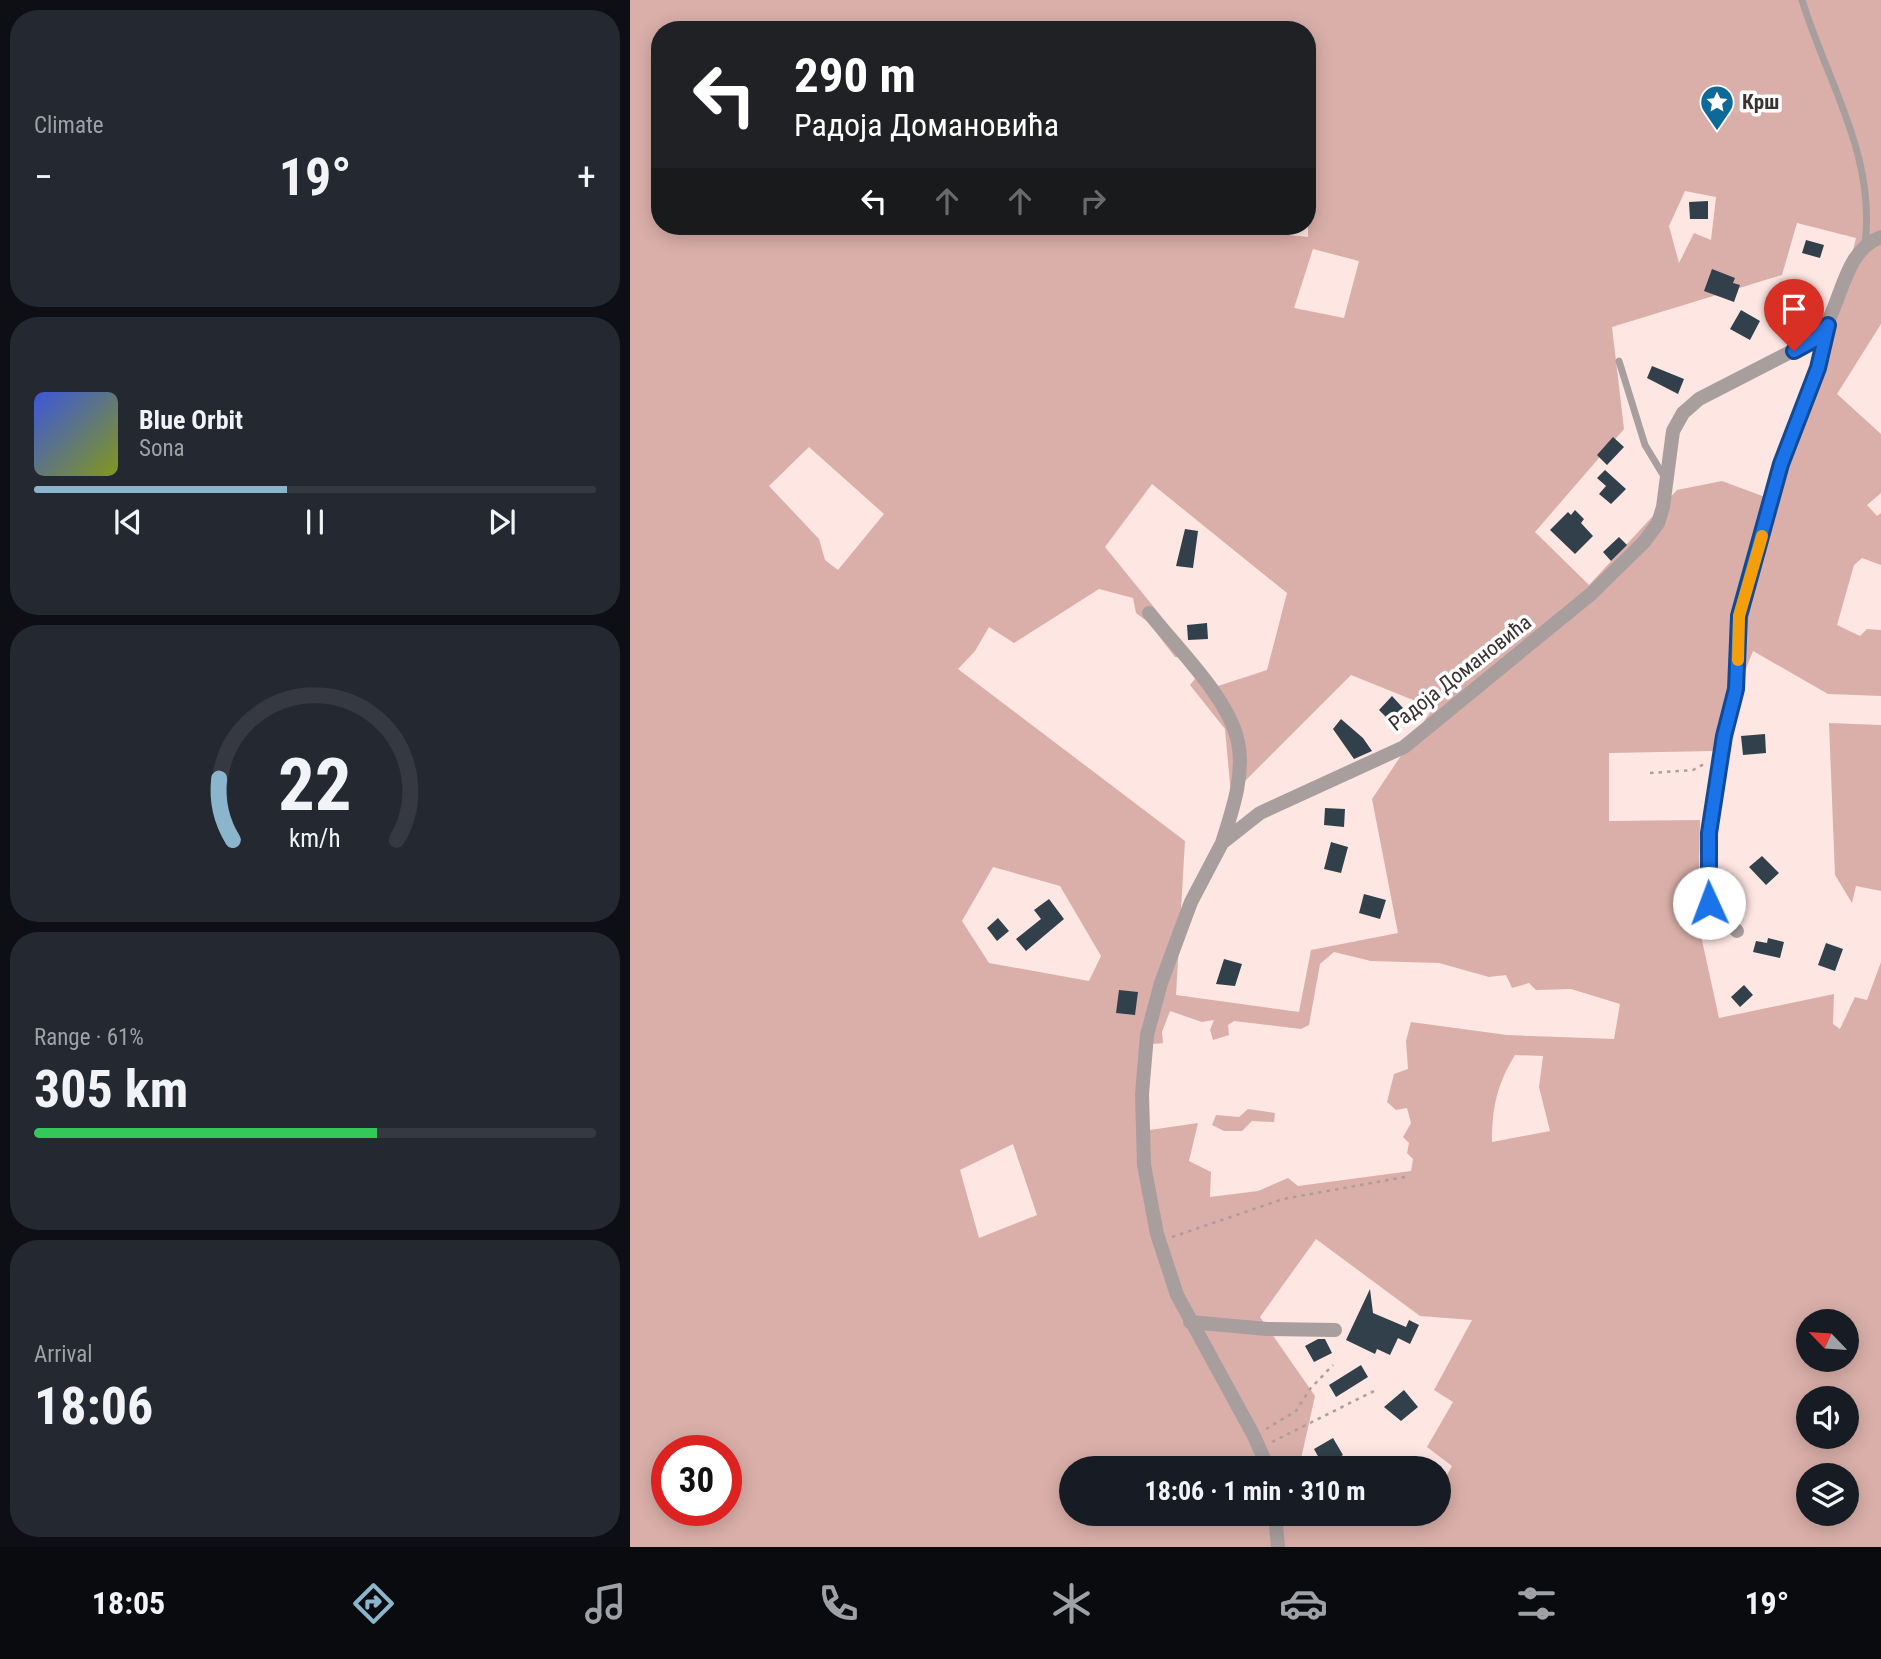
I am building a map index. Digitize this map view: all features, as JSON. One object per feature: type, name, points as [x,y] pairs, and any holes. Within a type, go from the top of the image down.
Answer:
[{"type":"street","points":[[1865,244],[1881,237]]},
{"type":"street","name":"Радоја Домановића","points":[[1223,843],[1260,813],[1404,747],[1441,720],[1591,594],[1644,542],[1658,523],[1673,431],[1683,413],[1699,399],[1816,339],[1828,325],[1855,256],[1865,244]]},
{"type":"street","points":[[1737,930],[1709,903],[1709,833],[1721,755],[1736,689],[1739,616],[1781,464],[1818,368],[1828,325]]},
{"type":"street","name":"Радоја Домановића","points":[[1149,613],[1229,717],[1238,743],[1240,772],[1223,843],[1191,902],[1161,983],[1147,1035],[1142,1094],[1144,1165],[1160,1243],[1177,1295],[1189,1322],[1263,1456]]},
{"type":"street","points":[[1189,1322],[1267,1329],[1335,1330]]},
{"type":"street","points":[[1276,1526],[1278,1547]]},
{"type":"lane","name":"Радоја Домановића","points":[[1802,0],[1817,50],[1847,112],[1869,214],[1865,244]]},
{"type":"lane","points":[[1619,361],[1645,445],[1666,479]]},
{"type":"path","points":[[1650,773],[1693,769],[1721,755]]},
{"type":"path","points":[[1160,1243],[1178,1233],[1283,1199],[1405,1177]]},
{"type":"path","points":[[1257,1442],[1296,1411],[1310,1389],[1333,1365]]},
{"type":"path","points":[[1257,1442],[1374,1391]]},
{"type":"shaded area","points":[[630,0],[1881,0],[1881,324],[1837,394],[1881,434],[1881,493],[1867,505],[1877,516],[1881,513],[1881,565],[1862,558],[1854,565],[1837,625],[1860,636],[1867,629],[1881,630],[1881,696],[1828,694],[1753,651],[1713,751],[1609,753],[1609,821],[1700,820],[1698,922],[1719,1018],[1834,994],[1833,1024],[1840,1029],[1855,997],[1867,1000],[1881,962],[1881,1547],[630,1547]],"holes":[[[1685,191],[1716,197],[1711,240],[1694,233],[1679,263],[1669,226]],[[1797,223],[1856,238],[1823,371],[1765,497],[1722,481],[1677,490],[1589,585],[1535,532],[1624,429],[1612,327],[1782,275]],[[1313,249],[1359,261],[1344,318],[1294,308]],[[809,447],[884,514],[838,570],[825,560],[819,539],[769,486]],[[1152,484],[1287,593],[1267,670],[1218,686],[1204,668],[1190,685],[1225,729],[1231,795],[1351,675],[1433,708],[1372,799],[1398,933],[1311,950],[1299,1012],[1176,995],[1185,841],[958,669],[975,651],[989,627],[1014,643],[1099,589],[1133,598],[1136,613],[1148,622],[1175,657],[1196,659],[1105,547]],[[993,867],[1060,886],[1101,956],[1089,981],[989,963],[962,921]],[[1334,952],[1371,961],[1439,963],[1489,977],[1506,975],[1512,988],[1529,983],[1536,990],[1571,989],[1620,1004],[1614,1039],[1507,1035],[1411,1022],[1406,1041],[1408,1069],[1394,1074],[1387,1102],[1396,1110],[1407,1108],[1411,1123],[1403,1137],[1409,1143],[1407,1153],[1413,1159],[1411,1171],[1298,1186],[1288,1178],[1258,1191],[1210,1197],[1211,1172],[1189,1161],[1198,1123],[1150,1130],[1148,1148],[1160,1225],[1178,1288],[1265,1456],[1302,1456],[1315,1396],[1260,1317],[1316,1239],[1420,1316],[1472,1320],[1434,1390],[1453,1402],[1427,1447],[1439,1456],[1451,1456],[1451,1526],[1059,1526],[1059,1456],[1255,1456],[1243,1425],[1177,1307],[1138,1129],[1152,1044],[1163,1043],[1162,1032],[1170,1011],[1202,1022],[1214,1020],[1210,1030],[1213,1040],[1229,1035],[1228,1025],[1234,1021],[1301,1029],[1309,1025],[1320,964]],[[1515,1055],[1543,1056],[1539,1087],[1550,1131],[1492,1142],[1493,1118],[1500,1086]],[[1013,1144],[1037,1215],[979,1238],[960,1170]]]},
{"type":"shaded area","points":[[1829,723],[1881,725],[1881,891],[1856,886],[1852,903],[1835,875]]},
{"type":"shaded area","points":[[1248,1109],[1275,1113],[1274,1122],[1252,1121],[1242,1131],[1224,1131],[1212,1125],[1216,1115],[1239,1117]]},
{"type":"building","points":[[1708,201],[1708,219],[1690,219],[1689,202]]},
{"type":"building","points":[[1806,240],[1824,245],[1820,258],[1802,253]]},
{"type":"building","points":[[1712,269],[1735,278],[1733,283],[1740,285],[1734,302],[1704,291]]},
{"type":"building","points":[[1741,310],[1760,321],[1750,340],[1730,329]]},
{"type":"building","points":[[1652,366],[1684,379],[1678,394],[1647,378]]},
{"type":"building","points":[[1613,437],[1624,447],[1607,465],[1597,455]]},
{"type":"building","points":[[1605,470],[1626,489],[1611,504],[1599,494],[1606,486],[1597,478]]},
{"type":"building","points":[[1575,510],[1584,519],[1581,523],[1593,536],[1575,554],[1550,530],[1568,512],[1571,515]]},
{"type":"building","points":[[1185,529],[1198,531],[1193,568],[1176,566]]},
{"type":"building","points":[[1619,537],[1627,545],[1611,561],[1603,552]]},
{"type":"building","points":[[1207,623],[1208,639],[1188,640],[1187,625]]},
{"type":"building","points":[[1392,696],[1403,708],[1390,721],[1379,710]]},
{"type":"building","points":[[1341,719],[1363,738],[1372,751],[1354,759],[1333,729]]},
{"type":"building","points":[[1765,734],[1766,753],[1743,755],[1741,736]]},
{"type":"building","points":[[1325,808],[1345,809],[1344,827],[1324,825]]},
{"type":"building","points":[[1331,842],[1348,847],[1341,873],[1324,869]]},
{"type":"building","points":[[1762,856],[1779,873],[1766,885],[1749,867]]},
{"type":"building","points":[[1364,894],[1386,900],[1380,919],[1359,913]]},
{"type":"building","points":[[1049,899],[1064,919],[1026,951],[1016,939],[1041,919],[1034,910]]},
{"type":"building","points":[[998,918],[1009,931],[997,941],[987,928]]},
{"type":"building","points":[[1768,938],[1784,942],[1780,958],[1753,952],[1756,941],[1767,943]]},
{"type":"building","points":[[1826,943],[1843,949],[1835,971],[1818,965]]},
{"type":"building","points":[[1224,959],[1242,964],[1235,986],[1216,984]]},
{"type":"building","points":[[1744,985],[1753,995],[1740,1007],[1731,997]]},
{"type":"building","points":[[1119,990],[1138,992],[1135,1015],[1116,1013]]},
{"type":"building","points":[[1370,1289],[1373,1313],[1406,1327],[1409,1320],[1419,1325],[1410,1344],[1398,1338],[1390,1355],[1377,1349],[1375,1354],[1346,1340]]},
{"type":"building","points":[[1318,1339],[1325,1339],[1332,1353],[1314,1362],[1305,1346]]},
{"type":"building","points":[[1361,1365],[1368,1377],[1336,1397],[1329,1385]]},
{"type":"building","points":[[1404,1390],[1418,1407],[1401,1421],[1384,1407]]},
{"type":"building","points":[[1333,1438],[1343,1455],[1318,1456],[1314,1449]]},
{"type":"slow traffic","points":[[1738,660],[1739,616],[1746,583],[1762,536]]},
{"type":"place","name":"Крш","points":[[1717,132]]},
{"type":"route","points":[[1709,903],[1709,833],[1724,736],[1736,689],[1739,616],[1781,464],[1798,413],[1818,368],[1828,325],[1816,339],[1794,351]]}]
